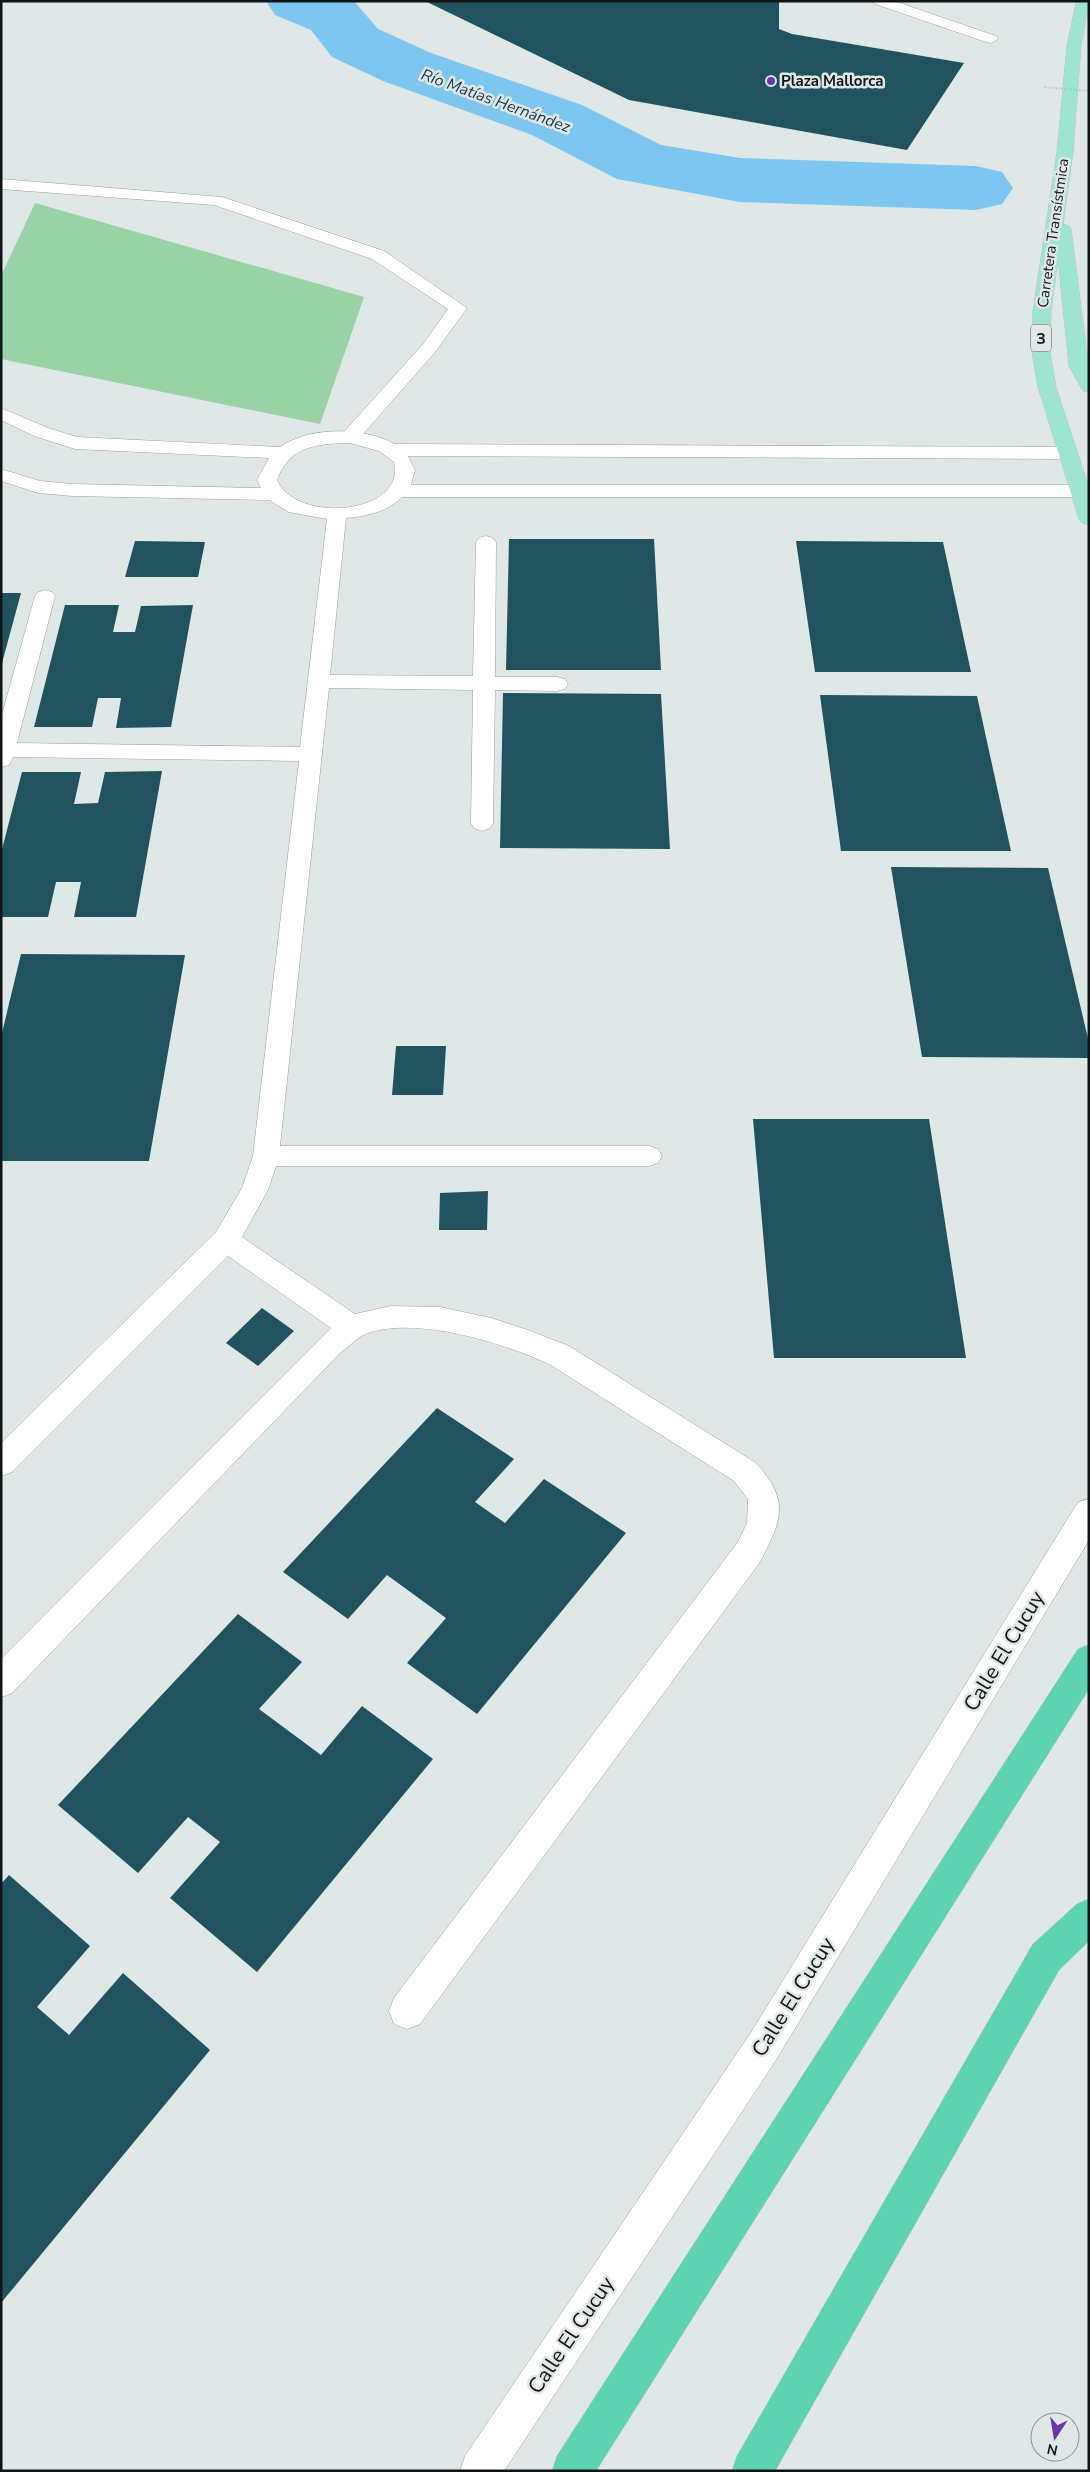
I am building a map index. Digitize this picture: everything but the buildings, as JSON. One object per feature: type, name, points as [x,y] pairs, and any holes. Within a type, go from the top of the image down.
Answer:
[{"type":"highway","points":[[572,2471],[1089,1660]]},
{"type":"highway","points":[[752,2471],[1046,1957],[1089,1916]]},
{"type":"main road","name":"Carretera Transístmica","points":[[1084,1],[1074,46],[1064,152],[1042,311],[1041,352],[1047,387],[1089,519]]},
{"type":"main road","points":[[1058,188],[1078,366],[1089,387]]},
{"type":"street","points":[[880,1],[991,39]]},
{"type":"street","points":[[1,184],[216,200],[378,255],[458,308],[430,347],[350,437]]},
{"type":"street","points":[[1,413],[41,432],[75,443],[282,453]]},
{"type":"street","points":[[350,437],[374,442],[392,450],[402,460],[406,470],[405,481],[398,491],[382,503],[361,510],[337,514],[311,512],[288,505],[273,494],[267,480],[270,466],[282,453],[301,443],[325,438],[350,437]]},
{"type":"street","points":[[392,450],[1067,453]]},
{"type":"street","points":[[1,475],[38,487],[72,490],[273,494]]},
{"type":"street","points":[[398,491],[1079,491]]},
{"type":"street","points":[[1,1463],[226,1240],[255,1190],[266,1156],[337,514]]},
{"type":"street","points":[[482,823],[486,542]]},
{"type":"street","points":[[45,596],[2,753],[310,754]]},
{"type":"street","points":[[319,681],[557,684]]},
{"type":"street","points":[[266,1156],[649,1156]]},
{"type":"street","points":[[226,1240],[352,1328]]},
{"type":"street","points":[[1,1682],[330,1346],[352,1328],[368,1321],[392,1318],[432,1318],[498,1332],[535,1343],[559,1355],[746,1472],[761,1491],[764,1510],[761,1530],[749,1552],[407,2010]]},
{"type":"street","name":"Calle El Cucuy","points":[[480,2471],[763,2047],[1089,1512]]},
{"type":"path","points":[[1044,87],[1089,91]]},
{"type":"green space","points":[[35,203],[364,297],[320,424],[1,359],[1,276]]},
{"type":"waterway","name":"Río Matías Hernández","points":[[298,1],[334,16],[355,43],[407,67],[557,120],[642,164],[740,180],[976,188]]},
{"type":"place","name":"Plaza Mallorca","points":[[771,81]]}]
